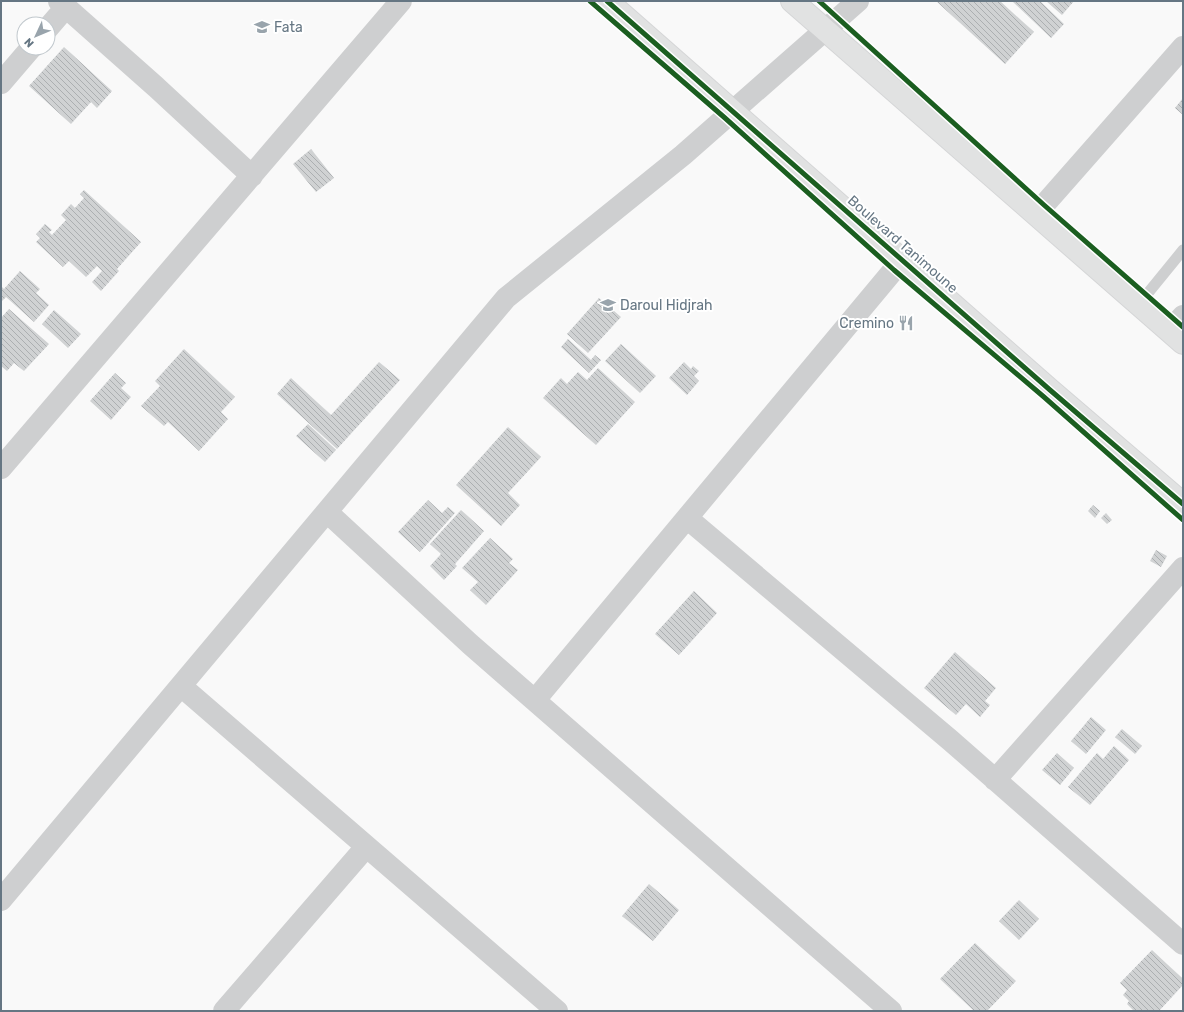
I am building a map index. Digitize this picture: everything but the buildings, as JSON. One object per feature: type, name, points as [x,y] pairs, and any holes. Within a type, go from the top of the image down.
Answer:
[{"type":"main road","name":"Boulevard Tanimoune","points":[[607,1],[1183,504]]},
{"type":"main road","points":[[792,1],[1138,304],[1178,330]]},
{"type":"street","points":[[1,468],[401,1]]},
{"type":"street","points":[[1,900],[506,298],[683,155],[858,1]]},
{"type":"street","points":[[56,16],[63,4],[156,87],[252,176]]},
{"type":"street","points":[[1036,214],[1183,48]]},
{"type":"street","points":[[1,83],[24,56]]},
{"type":"street","points":[[535,700],[902,260]]},
{"type":"street","points":[[327,512],[470,644],[891,1011]]},
{"type":"street","points":[[687,518],[995,780],[1183,944]]},
{"type":"street","points":[[995,780],[1183,568]]},
{"type":"street","points":[[181,686],[557,1011]]},
{"type":"street","points":[[236,1007],[366,847]]},
{"type":"lane","points":[[1138,304],[1183,250]]},
{"type":"cycle path","points":[[590,1],[725,118],[894,270],[1044,397],[1183,520]]},
{"type":"cycle path","points":[[607,1],[1050,390],[1183,504]]},
{"type":"cycle path","points":[[819,1],[1044,205],[1183,327]]},
{"type":"place","name":"Fata","points":[[262,27]]},
{"type":"place","name":"Daroul Hidjrah","points":[[608,305]]},
{"type":"place","name":"Cremino","points":[[906,323]]}]
